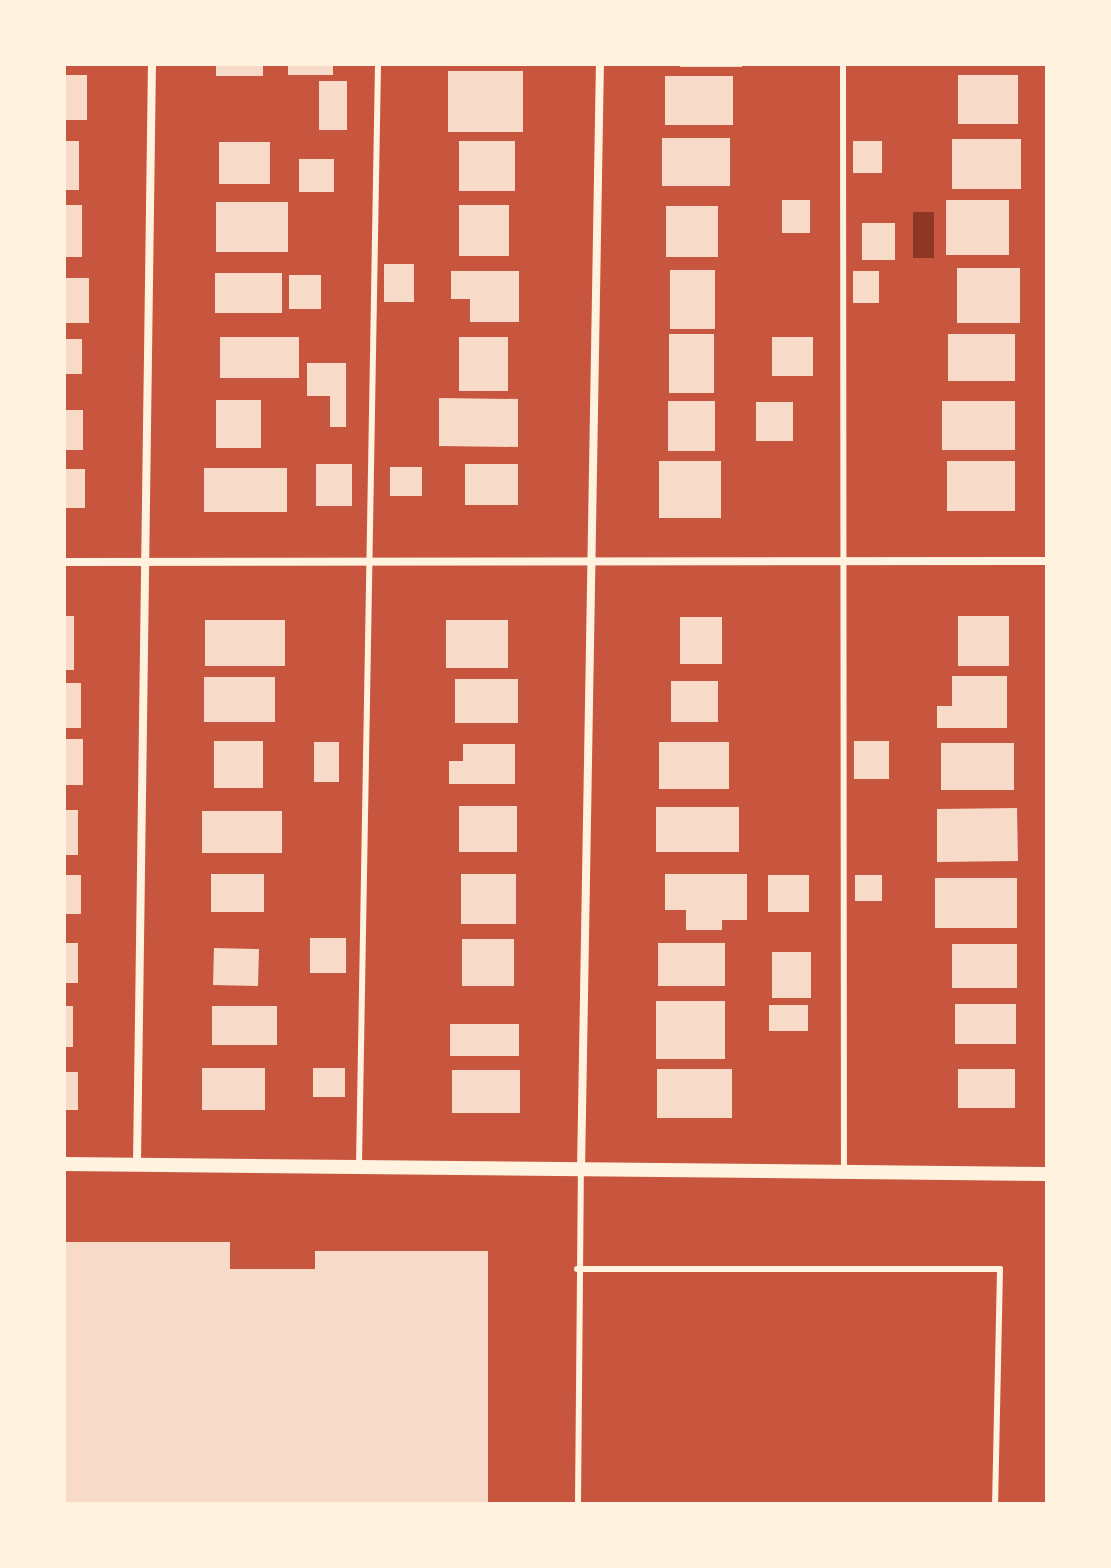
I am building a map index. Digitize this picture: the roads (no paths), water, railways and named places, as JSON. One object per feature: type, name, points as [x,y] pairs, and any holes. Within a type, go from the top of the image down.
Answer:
[{"type":"street","points":[[137,1163],[152,64]]},
{"type":"street","points":[[581,1172],[595,563],[600,64]]},
{"type":"street","points":[[64,562],[1047,561]]},
{"type":"street","points":[[64,1164],[359,1164],[581,1172],[1047,1174]]},
{"type":"lane","points":[[359,1164],[373,563],[378,64]]},
{"type":"lane","points":[[843,64],[844,1172]]},
{"type":"lane","points":[[578,1504],[577,1269],[581,1172]]},
{"type":"lane","points":[[577,1269],[1000,1269],[995,1504]]}]
